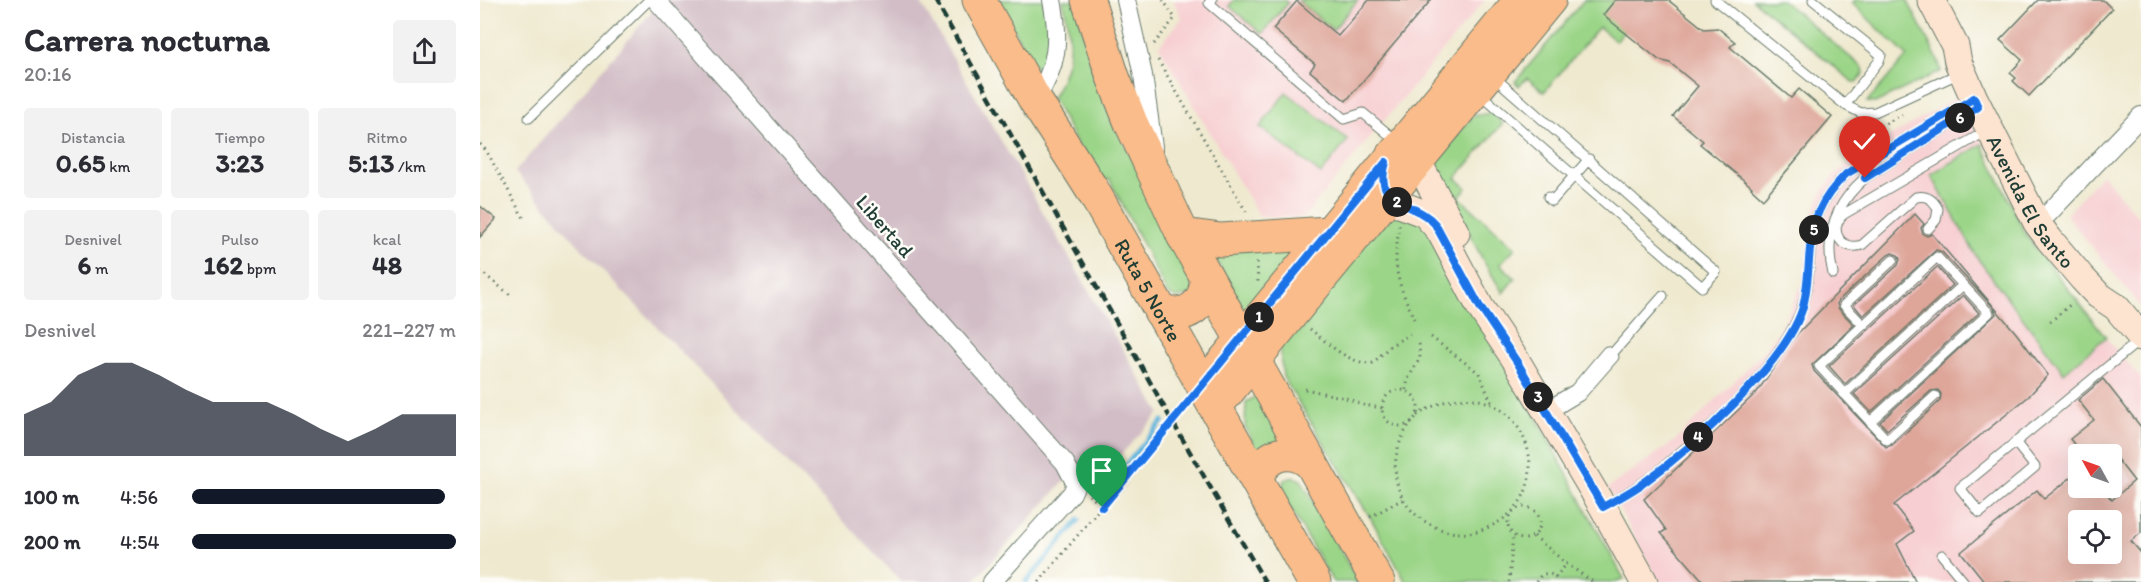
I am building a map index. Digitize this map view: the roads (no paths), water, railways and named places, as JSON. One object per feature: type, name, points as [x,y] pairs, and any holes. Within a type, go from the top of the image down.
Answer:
[{"type":"highway","name":"Ruta 5 Norte","points":[[979,0],[1035,100],[1093,191],[1314,582]]},
{"type":"highway","points":[[1088,0],[1113,77],[1131,123],[1183,235],[1378,582]]},
{"type":"highway","points":[[1183,235],[1221,240],[1328,233]]},
{"type":"highway","points":[[1160,311],[1176,315],[1197,306],[1205,292],[1206,277]]},
{"type":"highway","points":[[1256,479],[1267,460],[1280,454],[1297,454],[1311,463]]},
{"type":"main road","points":[[1474,74],[1519,0]]},
{"type":"main road","points":[[1247,350],[1328,233],[1402,156],[1474,74],[1551,0]]},
{"type":"main road","points":[[1209,397],[1247,350],[1390,196],[1402,156]]},
{"type":"street","name":"Libertad","points":[[656,0],[1065,463],[1076,484],[1067,500],[992,582]]},
{"type":"street","points":[[1035,100],[1048,80],[1055,57],[1058,35],[1052,0]]},
{"type":"street","points":[[1126,0],[1143,75],[1149,125],[1163,193]]},
{"type":"street","name":"Avenida El Santo","points":[[1931,0],[1981,111],[2037,223],[2098,295],[2116,307]]},
{"type":"street","name":"Avenida El Santo","points":[[1959,59],[1967,57],[2048,214],[2108,287],[2116,307],[2141,338]]},
{"type":"street","points":[[2048,214],[2141,116]]},
{"type":"street","points":[[1402,156],[1492,301],[1541,418],[1603,507],[1643,582]]},
{"type":"street","points":[[1390,196],[1402,205],[1425,214],[1435,224],[1480,307],[1517,362]]},
{"type":"lane","points":[[529,118],[649,0]]},
{"type":"lane","points":[[1212,0],[1209,3],[1344,119],[1363,114],[1402,156]]},
{"type":"lane","points":[[1715,0],[1845,105],[1861,113],[1875,112],[1959,59]]},
{"type":"lane","points":[[1813,0],[1881,56],[1879,62],[1845,105]]},
{"type":"lane","points":[[1474,74],[1590,159],[1716,272],[1702,287],[1575,175],[1474,74]]},
{"type":"lane","points":[[1928,229],[1936,220],[1938,209],[1931,199],[1922,196],[1916,197],[1862,245],[1851,246],[1842,243],[1838,238],[1836,228],[1840,217],[1981,111]]},
{"type":"lane","points":[[1833,274],[1829,250],[1833,225],[1838,211],[1854,188],[1865,178],[1981,111]]},
{"type":"lane","points":[[1603,507],[1645,482],[1695,441],[1747,389],[1778,352],[1801,312],[1806,291],[1814,224],[1818,212],[1833,188],[1846,174],[1981,111]]},
{"type":"lane","points":[[1548,197],[1552,201],[1590,159]]},
{"type":"lane","points":[[1870,422],[1989,314],[1937,257],[1819,366],[1844,394],[1870,422],[1887,440],[1935,396]]},
{"type":"lane","points":[[1863,325],[1844,305],[1893,260]]},
{"type":"lane","points":[[1844,394],[1963,285]]},
{"type":"lane","points":[[1541,418],[1611,354],[1663,296]]},
{"type":"lane","points":[[2015,442],[2035,468],[1980,513],[1960,488],[2015,442],[2141,338]]},
{"type":"lane","points":[[1942,555],[1964,582]]},
{"type":"waterway","points":[[1099,497],[1163,421]]},
{"type":"waterway","points":[[1026,582],[1079,520]]},
{"type":"railway","points":[[935,0],[1265,582]]}]
